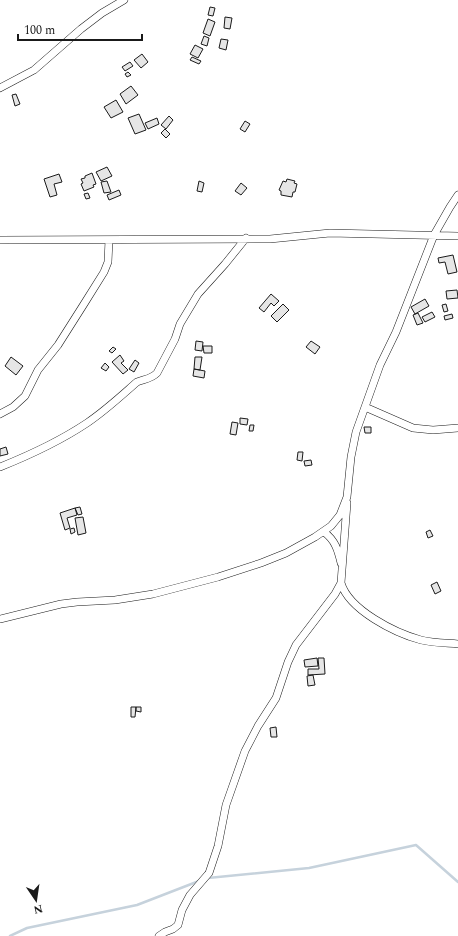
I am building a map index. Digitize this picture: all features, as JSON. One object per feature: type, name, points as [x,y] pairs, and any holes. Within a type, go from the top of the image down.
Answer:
[{"type":"street","points":[[0,88],[34,70],[81,29],[108,9],[124,0]]},
{"type":"street","points":[[458,195],[434,235],[396,332],[380,365],[354,442],[347,497],[341,583],[343,590],[356,606],[382,623],[413,638],[433,642],[458,644]]},
{"type":"street","points":[[0,240],[275,238],[330,232],[458,236]]},
{"type":"street","points":[[0,467],[35,452],[71,433],[93,419],[137,382],[153,377],[157,373],[175,339],[180,324],[198,294],[226,264],[246,238]]},
{"type":"street","points":[[0,414],[13,407],[24,396],[38,370],[58,345],[84,304],[104,272],[108,262],[109,240]]},
{"type":"street","points":[[365,407],[412,428],[433,430],[458,428]]},
{"type":"street","points":[[0,619],[61,604],[115,600],[153,594],[218,577],[280,556],[324,532],[340,515],[347,497]]},
{"type":"street","points":[[324,532],[336,544],[342,567]]},
{"type":"street","points":[[159,936],[165,932],[173,930],[178,925],[182,910],[190,895],[209,872],[218,846],[226,805],[245,751],[258,726],[276,698],[288,662],[296,645],[331,599],[341,583]]},
{"type":"building","points":[[210,7],[215,8],[213,16],[208,15]]},
{"type":"building","points":[[225,17],[232,18],[230,29],[224,28]]},
{"type":"building","points":[[208,19],[215,22],[210,36],[203,33]]},
{"type":"building","points":[[204,36],[209,38],[207,46],[201,44]]},
{"type":"building","points":[[221,39],[228,40],[226,50],[219,48]]},
{"type":"building","points":[[195,45],[203,49],[198,58],[190,54]]},
{"type":"building","points":[[142,54],[148,62],[141,68],[134,60]]},
{"type":"building","points":[[192,57],[201,61],[199,64],[190,60]]},
{"type":"building","points":[[130,62],[133,66],[125,71],[122,67]]},
{"type":"building","points":[[128,72],[131,75],[127,77],[125,74]]},
{"type":"building","points":[[131,86],[138,95],[126,104],[120,94]]},
{"type":"building","points":[[16,94],[20,104],[15,106],[12,95]]},
{"type":"building","points":[[116,100],[123,112],[111,118],[104,107]]},
{"type":"building","points":[[139,114],[146,130],[135,134],[128,118]]},
{"type":"building","points":[[169,116],[173,120],[166,129],[161,125]]},
{"type":"building","points":[[157,118],[159,124],[148,129],[145,123]]},
{"type":"building","points":[[245,121],[250,124],[245,132],[240,129]]},
{"type":"building","points":[[165,129],[170,134],[166,138],[161,133]]},
{"type":"building","points":[[107,167],[112,176],[101,181],[96,172]]},
{"type":"building","points":[[92,173],[96,184],[93,185],[94,187],[84,191],[81,184],[83,183],[81,179]]},
{"type":"building","points":[[59,174],[62,182],[54,184],[57,195],[50,197],[44,179]]},
{"type":"building","points":[[287,179],[295,181],[294,183],[297,184],[292,197],[281,195],[281,191],[279,190],[283,181],[286,182]]},
{"type":"building","points":[[107,181],[111,192],[104,193],[101,182]]},
{"type":"building","points":[[199,181],[204,183],[202,192],[197,191]]},
{"type":"building","points":[[241,183],[247,188],[241,195],[235,191]]},
{"type":"building","points":[[119,190],[121,195],[109,200],[107,195]]},
{"type":"building","points":[[88,193],[90,198],[86,199],[84,194]]},
{"type":"building","points":[[453,255],[457,272],[448,274],[445,262],[439,263],[438,258]]},
{"type":"building","points":[[457,290],[458,298],[447,299],[446,291]]},
{"type":"building","points":[[271,294],[279,301],[274,306],[271,303],[264,312],[259,308]]},
{"type":"building","points":[[425,299],[429,306],[415,314],[411,307]]},
{"type":"building","points":[[283,304],[289,310],[277,322],[271,316]]},
{"type":"building","points":[[446,304],[448,311],[444,312],[442,305]]},
{"type":"building","points":[[432,312],[435,317],[425,322],[422,317]]},
{"type":"building","points":[[418,313],[423,323],[417,325],[413,315]]},
{"type":"building","points":[[452,314],[453,318],[445,320],[444,316]]},
{"type":"building","points":[[196,341],[203,342],[202,351],[195,350]]},
{"type":"building","points":[[311,341],[320,347],[315,354],[306,347]]},
{"type":"building","points":[[203,346],[212,346],[212,353],[204,353]]},
{"type":"building","points":[[113,347],[116,349],[112,353],[109,351]]},
{"type":"building","points":[[120,355],[124,361],[121,363],[128,370],[123,374],[112,362]]},
{"type":"building","points":[[11,357],[23,366],[16,375],[5,366]]},
{"type":"building","points":[[195,357],[202,357],[200,370],[194,369]]},
{"type":"building","points":[[135,360],[139,363],[134,372],[129,369]]},
{"type":"building","points":[[105,363],[109,367],[106,371],[101,368]]},
{"type":"building","points":[[194,369],[205,371],[204,378],[193,376]]},
{"type":"building","points":[[240,418],[248,419],[247,425],[240,424]]},
{"type":"building","points":[[232,422],[238,423],[236,435],[230,434]]},
{"type":"building","points":[[250,425],[254,425],[253,431],[249,431]]},
{"type":"building","points":[[364,427],[371,427],[371,433],[365,433]]},
{"type":"building","points":[[6,447],[8,454],[0,456],[0,449]]},
{"type":"building","points":[[298,452],[303,452],[302,461],[297,460]]},
{"type":"building","points":[[311,460],[312,465],[305,466],[304,461]]},
{"type":"building","points":[[80,507],[82,514],[78,515],[75,508]]},
{"type":"building","points":[[75,508],[77,515],[67,518],[70,528],[65,530],[60,513]]},
{"type":"building","points":[[83,517],[86,533],[78,535],[75,518]]},
{"type":"building","points":[[74,528],[75,532],[71,534],[70,529]]},
{"type":"building","points":[[430,530],[433,536],[428,538],[426,532]]},
{"type":"building","points":[[437,582],[441,591],[435,594],[431,585]]},
{"type":"building","points":[[317,658],[318,666],[305,667],[304,660]]},
{"type":"building","points":[[318,658],[324,658],[325,674],[308,675],[308,669],[319,669]]},
{"type":"building","points":[[313,675],[315,685],[308,686],[307,676]]},
{"type":"building","points":[[131,707],[136,707],[135,717],[131,717]]},
{"type":"building","points":[[136,707],[141,707],[141,712],[136,711]]},
{"type":"building","points":[[276,727],[277,737],[271,737],[270,728]]},
{"type":"waterway","points":[[208,878],[309,868],[416,845],[458,882]]},
{"type":"waterway","points":[[10,936],[27,928],[137,905],[199,881]]}]
